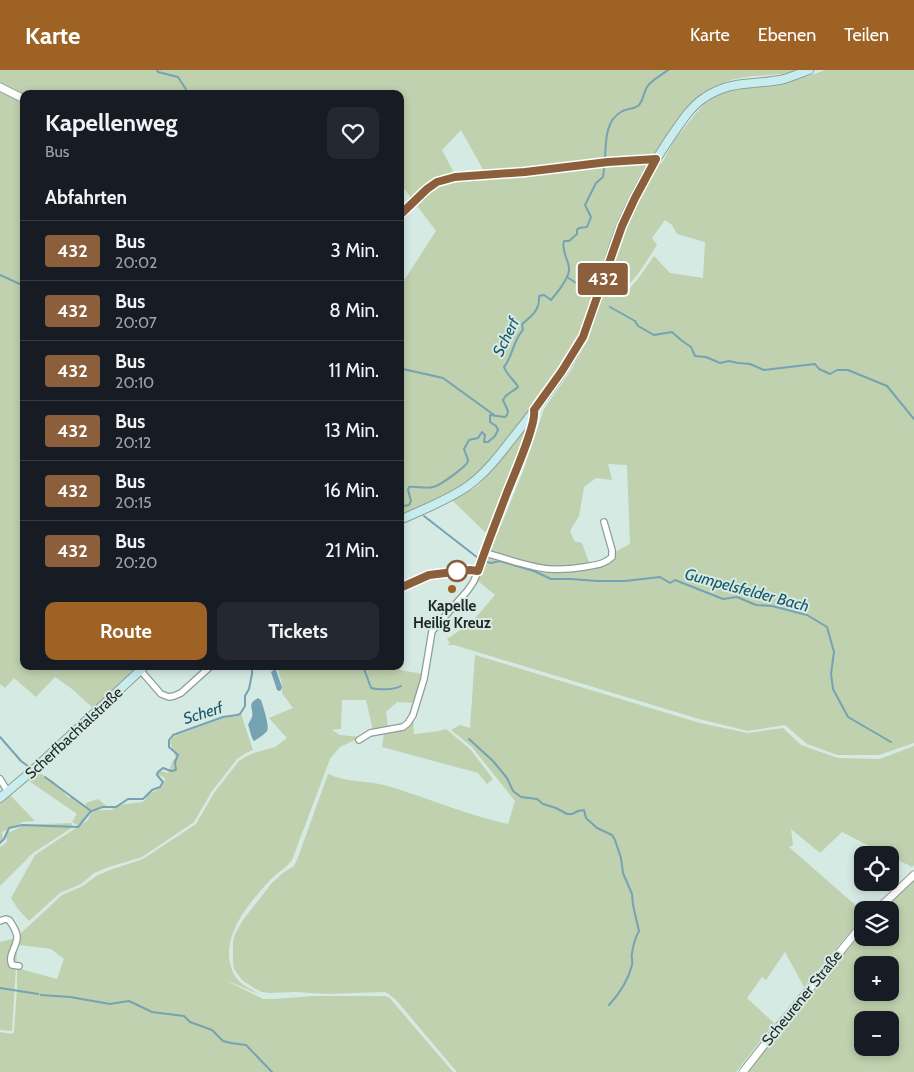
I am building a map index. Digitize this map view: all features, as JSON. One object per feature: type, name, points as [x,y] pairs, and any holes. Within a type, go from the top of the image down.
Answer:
[{"type":"main road","points":[[404,518],[456,493],[476,480],[488,468],[534,410],[562,371],[583,337],[622,226],[638,190],[681,122],[703,98],[720,89],[736,84],[782,79],[809,70]]},
{"type":"main road","name":"Scherfbachtalstraße","points":[[0,798],[142,670]]},
{"type":"street","points":[[0,87],[20,97]]},
{"type":"street","points":[[404,212],[427,189],[437,182],[455,177],[656,159]]},
{"type":"street","points":[[359,740],[370,733],[403,727],[413,715],[424,679],[432,631],[474,581],[530,432],[535,414],[534,410]]},
{"type":"street","points":[[485,553],[549,569],[569,569],[602,564],[612,557],[612,550],[604,522]]},
{"type":"street","points":[[404,586],[429,575],[470,570],[478,571]]},
{"type":"street","points":[[144,670],[161,694],[170,697],[181,693],[207,670]]},
{"type":"street","points":[[0,779],[8,792]]},
{"type":"street","points":[[887,901],[914,875]]},
{"type":"street","points":[[0,921],[10,920],[15,931],[17,936],[10,960],[12,965],[19,966]]},
{"type":"street","name":"Scheurener Straße","points":[[743,1072],[854,935]]},
{"type":"green space","points":[[0,70],[797,70],[783,74],[740,78],[724,82],[711,89],[699,97],[679,118],[653,155],[592,161],[646,163],[649,165],[621,220],[607,254],[585,323],[575,345],[559,370],[486,466],[467,483],[404,515],[404,279],[436,231],[404,188],[404,90],[20,90],[20,670],[135,670],[93,708],[55,677],[36,697],[14,678],[5,688],[0,684]],"holes":[[[461,130],[486,175],[456,177],[442,150]]]},
{"type":"green space","points":[[826,70],[914,70],[914,743],[879,755],[837,755],[807,744],[785,725],[748,731],[699,719],[454,645],[447,645],[450,643],[447,639],[471,623],[495,595],[478,581],[488,557],[491,556],[546,570],[574,570],[610,562],[614,556],[613,553],[630,544],[627,465],[608,464],[612,480],[596,478],[584,487],[579,516],[570,531],[574,541],[582,543],[590,565],[549,567],[490,552],[522,474],[544,409],[572,369],[588,339],[603,296],[615,297],[621,295],[632,286],[654,256],[670,273],[703,278],[705,242],[677,234],[672,225],[665,220],[652,238],[657,245],[633,280],[616,294],[604,292],[626,226],[650,179],[659,164],[662,163],[675,139],[703,105],[719,94],[737,88],[781,85]]},
{"type":"green space","points":[[530,422],[488,535],[452,500],[479,485],[498,464]]},
{"type":"green space","points":[[475,655],[700,723],[748,733],[783,728],[801,745],[838,758],[880,759],[914,746],[914,865],[912,867],[899,860],[899,846],[869,846],[842,832],[820,853],[791,829],[793,845],[789,847],[854,904],[854,928],[804,987],[785,952],[766,980],[762,977],[747,998],[774,1023],[736,1072],[457,1072],[396,1000],[385,992],[329,994],[269,993],[262,992],[242,980],[234,969],[233,963],[235,934],[243,920],[272,883],[294,866],[328,774],[343,779],[388,786],[508,824],[515,801],[472,747],[451,730],[460,725],[470,728]]},
{"type":"green space","points":[[278,670],[400,670],[423,674],[415,703],[397,702],[386,712],[388,728],[373,731],[366,700],[342,700],[341,729],[332,730],[340,735],[361,737],[340,747],[330,759],[292,860],[255,897],[242,915],[232,935],[229,956],[233,972],[241,983],[261,995],[223,979],[263,999],[313,996],[385,996],[390,998],[453,1072],[0,1072],[0,1032],[12,1034],[14,1032],[17,968],[57,979],[64,959],[51,949],[19,945],[20,934],[62,895],[83,886],[96,876],[143,859],[196,824],[214,793],[239,761],[254,753],[275,747],[287,738],[269,718],[293,708],[282,693],[282,684]]},
{"type":"green space","points":[[241,714],[253,750],[237,759],[212,791],[194,822],[142,857],[94,873],[81,884],[60,893],[29,921],[11,898],[35,855],[88,820],[91,812],[95,810],[111,810],[118,805],[142,802],[149,793],[160,788],[165,778],[155,773],[161,771],[168,773],[173,760],[176,758],[170,742],[172,737],[223,718]]},
{"type":"green space","points":[[413,717],[414,734],[446,729],[470,749],[493,779],[487,784],[478,773],[382,747],[384,732],[401,730]]},
{"type":"green space","points":[[38,772],[53,781],[69,798],[71,796],[85,807],[86,803],[98,799],[108,807],[91,809],[86,819],[77,825],[72,822],[77,814],[29,781]]},
{"type":"green space","points":[[10,795],[35,821],[23,822],[2,832],[3,840],[0,843],[0,802]]},
{"type":"green space","points":[[71,823],[73,827],[33,853],[0,886],[0,847],[7,842],[6,834],[24,825]]},
{"type":"green space","points":[[914,879],[914,1072],[747,1072],[854,940],[854,946],[899,946],[899,901],[891,901]]},
{"type":"green space","points":[[18,935],[12,1031],[0,1030],[0,942],[16,938]]},
{"type":"water","points":[[276,670],[282,687],[279,691],[277,690],[271,672]]},
{"type":"water","points":[[258,698],[261,700],[268,729],[254,741],[248,725],[252,717],[251,705]]},
{"type":"waterway","points":[[157,70],[158,72],[178,77],[186,90]]},
{"type":"waterway","name":"Scherf","points":[[605,158],[607,133],[612,121],[623,111],[639,105],[649,84],[668,70]]},
{"type":"waterway","name":"Scherf","points":[[404,506],[409,505],[411,501],[409,487],[427,488],[437,486],[464,467],[468,461],[464,449],[469,440],[478,438],[482,432],[485,435],[484,442],[488,442],[495,436],[498,430],[490,422],[490,415],[505,417],[508,411],[503,400],[518,387],[504,367],[517,338],[523,330],[522,324],[537,309],[539,296],[544,295],[551,300],[565,280],[569,268],[563,248],[564,241],[569,241],[577,234],[579,228],[587,227],[591,217],[585,205],[596,183],[603,177],[604,169]]},
{"type":"waterway","points":[[0,275],[20,284]]},
{"type":"waterway","points":[[567,277],[587,290]]},
{"type":"waterway","points":[[610,307],[635,321],[638,326],[654,335],[672,332],[691,347],[695,356],[706,357],[720,363],[729,361],[750,364],[764,370],[815,364],[819,369],[830,374],[837,370],[848,370],[887,386],[914,419]]},
{"type":"waterway","points":[[404,369],[443,378],[494,415]]},
{"type":"waterway","name":"Gumpelsfelder Bach","points":[[424,516],[478,558]]},
{"type":"waterway","name":"Gumpelsfelder Bach","points":[[487,562],[500,561],[534,571],[551,579],[625,581],[660,577],[670,583],[675,580],[723,599],[737,597],[756,605],[772,606],[807,615],[827,627],[834,652],[831,674],[833,689],[848,717],[891,742]]},
{"type":"waterway","name":"Scherf","points":[[0,843],[9,828],[22,825],[78,827],[91,811],[103,807],[116,807],[128,799],[143,799],[152,790],[160,787],[163,782],[157,775],[158,772],[163,768],[171,771],[176,770],[175,762],[178,755],[169,747],[169,740],[173,735],[223,717],[240,714],[245,706],[245,696],[249,689],[252,670]]},
{"type":"waterway","points":[[364,670],[371,688],[386,689],[401,686]]},
{"type":"waterway","points":[[0,737],[21,761],[29,767]]},
{"type":"waterway","points":[[469,739],[493,761],[507,778],[513,791],[521,797],[537,799],[543,804],[567,814],[584,810],[586,818],[597,828],[612,835],[615,840],[621,858],[623,873],[632,894],[639,931],[633,948],[632,965],[626,982],[609,1005]]},
{"type":"waterway","points":[[45,777],[91,811]]},
{"type":"waterway","points":[[0,988],[38,994]]},
{"type":"waterway","points":[[41,995],[70,997],[110,1004],[129,1001],[152,1012],[184,1016],[190,1022],[212,1030],[223,1041],[246,1045],[272,1072]]},
{"type":"bus line","name":"432","points":[[404,211],[437,182],[455,177],[656,159],[622,226],[583,337],[571,358],[534,410],[533,424],[478,571],[444,572],[429,575],[404,586]]},
{"type":"place","name":"Kapelle Heilig Kreuz","points":[[452,589]]}]
